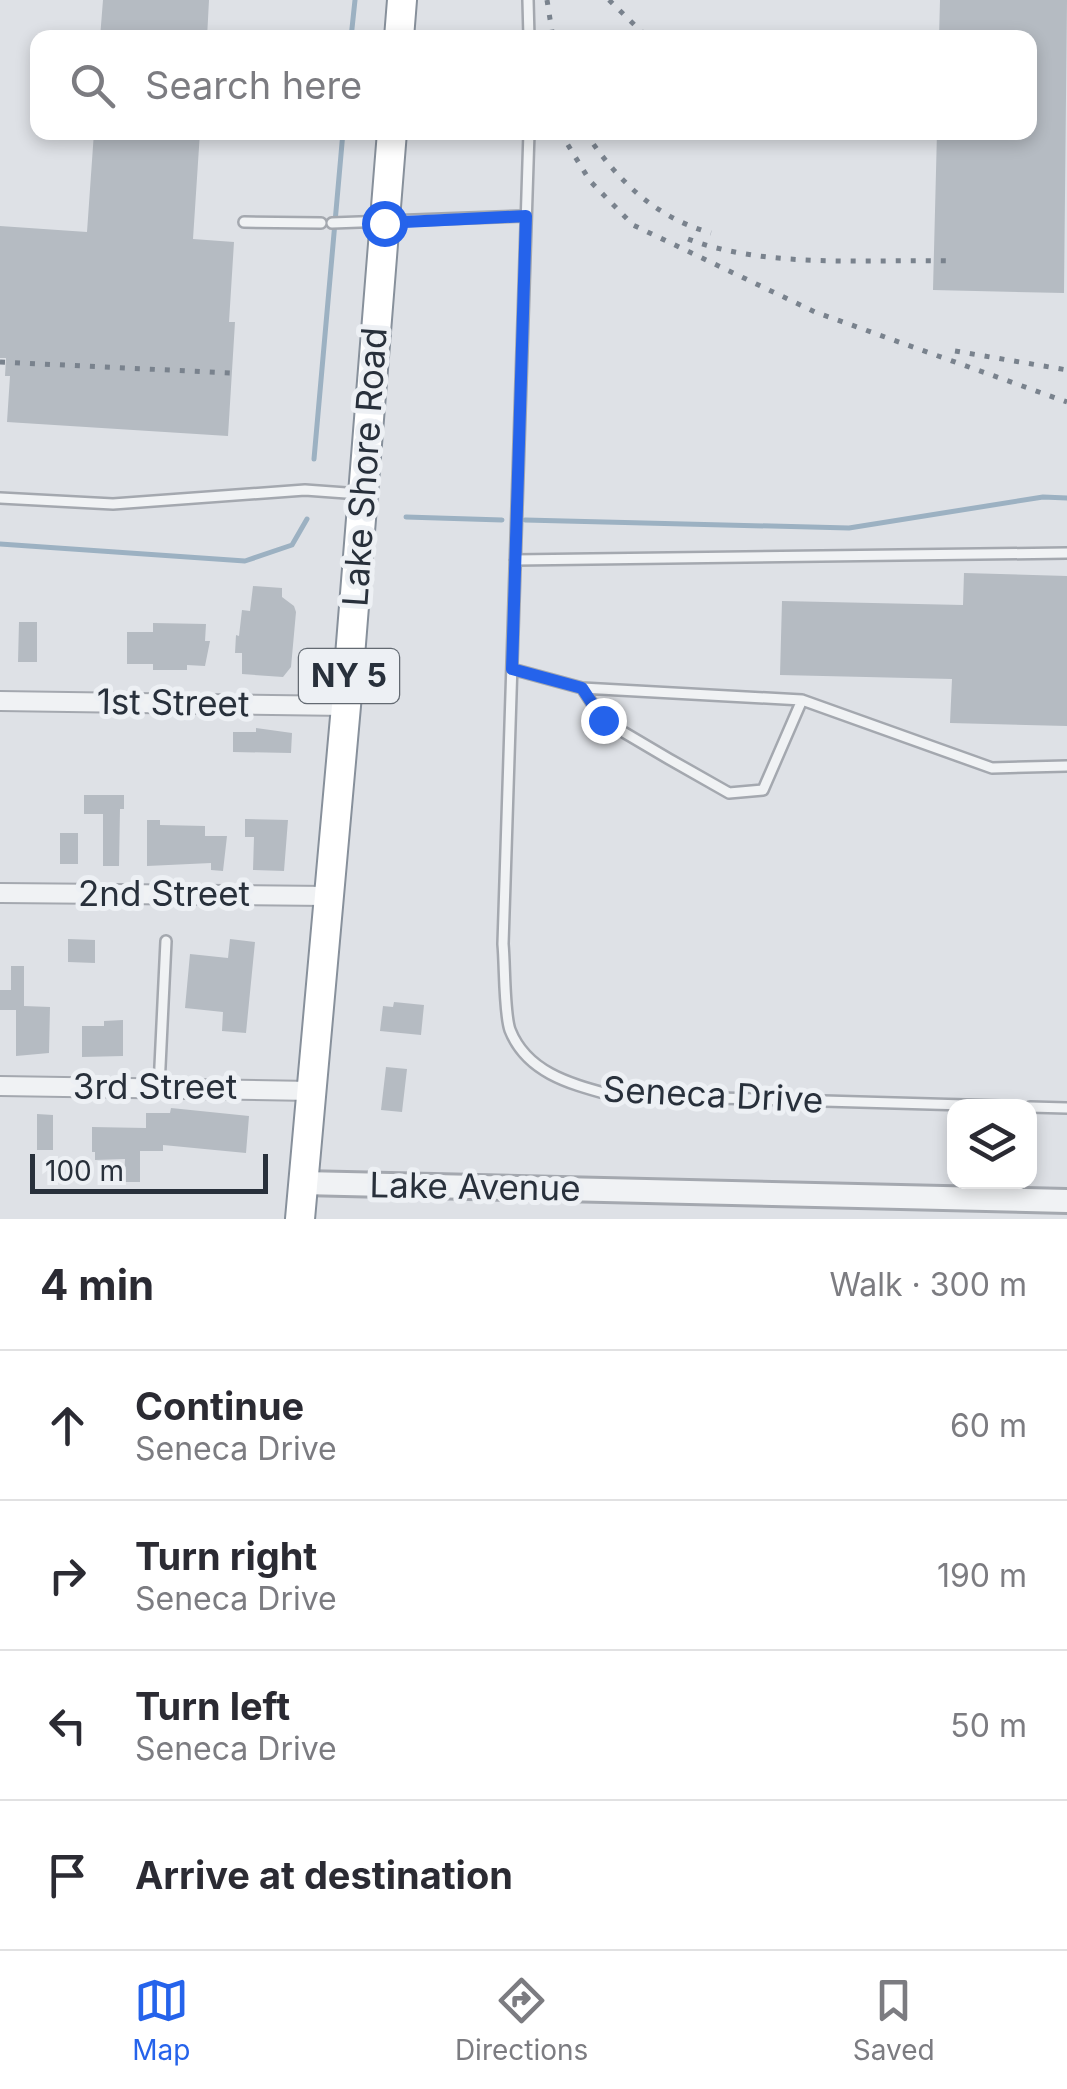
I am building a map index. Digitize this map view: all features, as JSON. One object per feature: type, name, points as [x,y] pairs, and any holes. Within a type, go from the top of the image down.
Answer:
[{"type":"highway","points":[[400,30],[402,0]]},
{"type":"highway","name":"Lake Shore Road","points":[[300,1219],[391,140]]},
{"type":"street","name":"1st Street","points":[[0,701],[346,706]]},
{"type":"street","name":"2nd Street","points":[[0,893],[327,896]]},
{"type":"street","name":"3rd Street","points":[[0,1086],[311,1091]]},
{"type":"street","name":"Lake Avenue","points":[[303,1183],[1067,1201]]},
{"type":"lane","points":[[528,0],[529,30]]},
{"type":"lane","name":"Seneca Drive","points":[[528,140],[503,944],[510,1029],[534,1065],[563,1082],[610,1095],[947,1104]]},
{"type":"lane","points":[[244,222],[384,223],[526,216]]},
{"type":"lane","points":[[0,498],[113,504],[305,490],[363,494]]},
{"type":"lane","points":[[515,560],[1067,554]]},
{"type":"lane","points":[[512,669],[582,688],[802,700],[992,768],[1067,766]]},
{"type":"lane","points":[[582,688],[603,720],[730,793],[762,790],[802,700]]},
{"type":"lane","points":[[159,1086],[166,941]]},
{"type":"lane","points":[[1037,1107],[1067,1108]]},
{"type":"building","points":[[103,0],[209,0],[207,30],[101,30]]},
{"type":"building","points":[[940,0],[1067,0],[1064,293],[933,290],[937,140],[1037,140],[1037,30],[939,30]]},
{"type":"building","points":[[93,140],[199,140],[193,239],[234,242],[229,322],[235,322],[228,436],[7,422],[10,376],[5,376],[6,358],[0,358],[0,226],[87,232]]},
{"type":"building","points":[[964,573],[1067,576],[1067,726],[950,723],[952,679],[780,675],[782,601],[963,605]]},
{"type":"building","points":[[253,586],[282,588],[282,597],[296,612],[291,667],[283,677],[242,674],[242,653],[235,653],[242,610],[250,611]]},
{"type":"building","points":[[19,622],[37,622],[37,662],[18,662]]},
{"type":"building","points":[[153,623],[206,624],[205,641],[210,641],[205,666],[153,670],[153,664],[127,664],[127,632],[153,632]]},
{"type":"building","points":[[256,728],[292,733],[291,753],[233,752],[233,732],[256,732]]},
{"type":"building","points":[[84,795],[124,795],[124,809],[120,809],[119,866],[103,866],[103,814],[84,814]]},
{"type":"building","points":[[245,819],[288,820],[284,871],[253,870],[254,837],[245,837]]},
{"type":"building","points":[[147,820],[160,820],[160,825],[205,826],[205,836],[227,836],[223,871],[211,870],[211,863],[147,866]]},
{"type":"building","points":[[60,833],[78,833],[78,864],[60,864]]},
{"type":"building","points":[[68,939],[95,940],[95,963],[68,962]]},
{"type":"building","points":[[230,939],[255,942],[246,1033],[222,1031],[223,1012],[185,1008],[190,954],[228,958]]},
{"type":"building","points":[[11,966],[24,966],[24,1006],[50,1007],[49,1053],[16,1056],[16,1010],[0,1010],[0,990],[11,990]]},
{"type":"building","points":[[394,1002],[424,1005],[421,1035],[380,1031],[383,1006],[393,1007]]},
{"type":"building","points":[[123,1020],[123,1056],[82,1057],[82,1026],[104,1026],[104,1021]]},
{"type":"building","points":[[386,1067],[407,1069],[402,1112],[381,1110]]},
{"type":"building","points":[[171,1108],[249,1116],[246,1153],[163,1145],[163,1151],[140,1151],[140,1182],[124,1182],[125,1159],[95,1160],[92,1127],[146,1128],[146,1113],[170,1113]]},
{"type":"building","points":[[37,1114],[53,1115],[53,1150],[37,1150]]},
{"type":"waterway","points":[[352,30],[355,0]]},
{"type":"waterway","points":[[314,459],[342,140]]},
{"type":"waterway","points":[[525,520],[849,528],[1043,497],[1067,498]]},
{"type":"waterway","points":[[406,517],[502,520]]},
{"type":"waterway","points":[[0,544],[245,561],[292,545],[307,519]]},
{"type":"railway","points":[[547,0],[552,30]]},
{"type":"railway","points":[[609,0],[640,30]]},
{"type":"railway","points":[[565,140],[590,181],[633,225],[815,312],[1067,402]]},
{"type":"railway","points":[[591,140],[639,195],[672,217],[711,233]]},
{"type":"railway","points":[[688,239],[784,259],[953,261]]},
{"type":"railway","points":[[955,351],[1067,370]]},
{"type":"railway","points":[[0,362],[231,373]]},
{"type":"route","points":[[384,223],[526,216],[512,669],[582,688],[603,720]]}]
